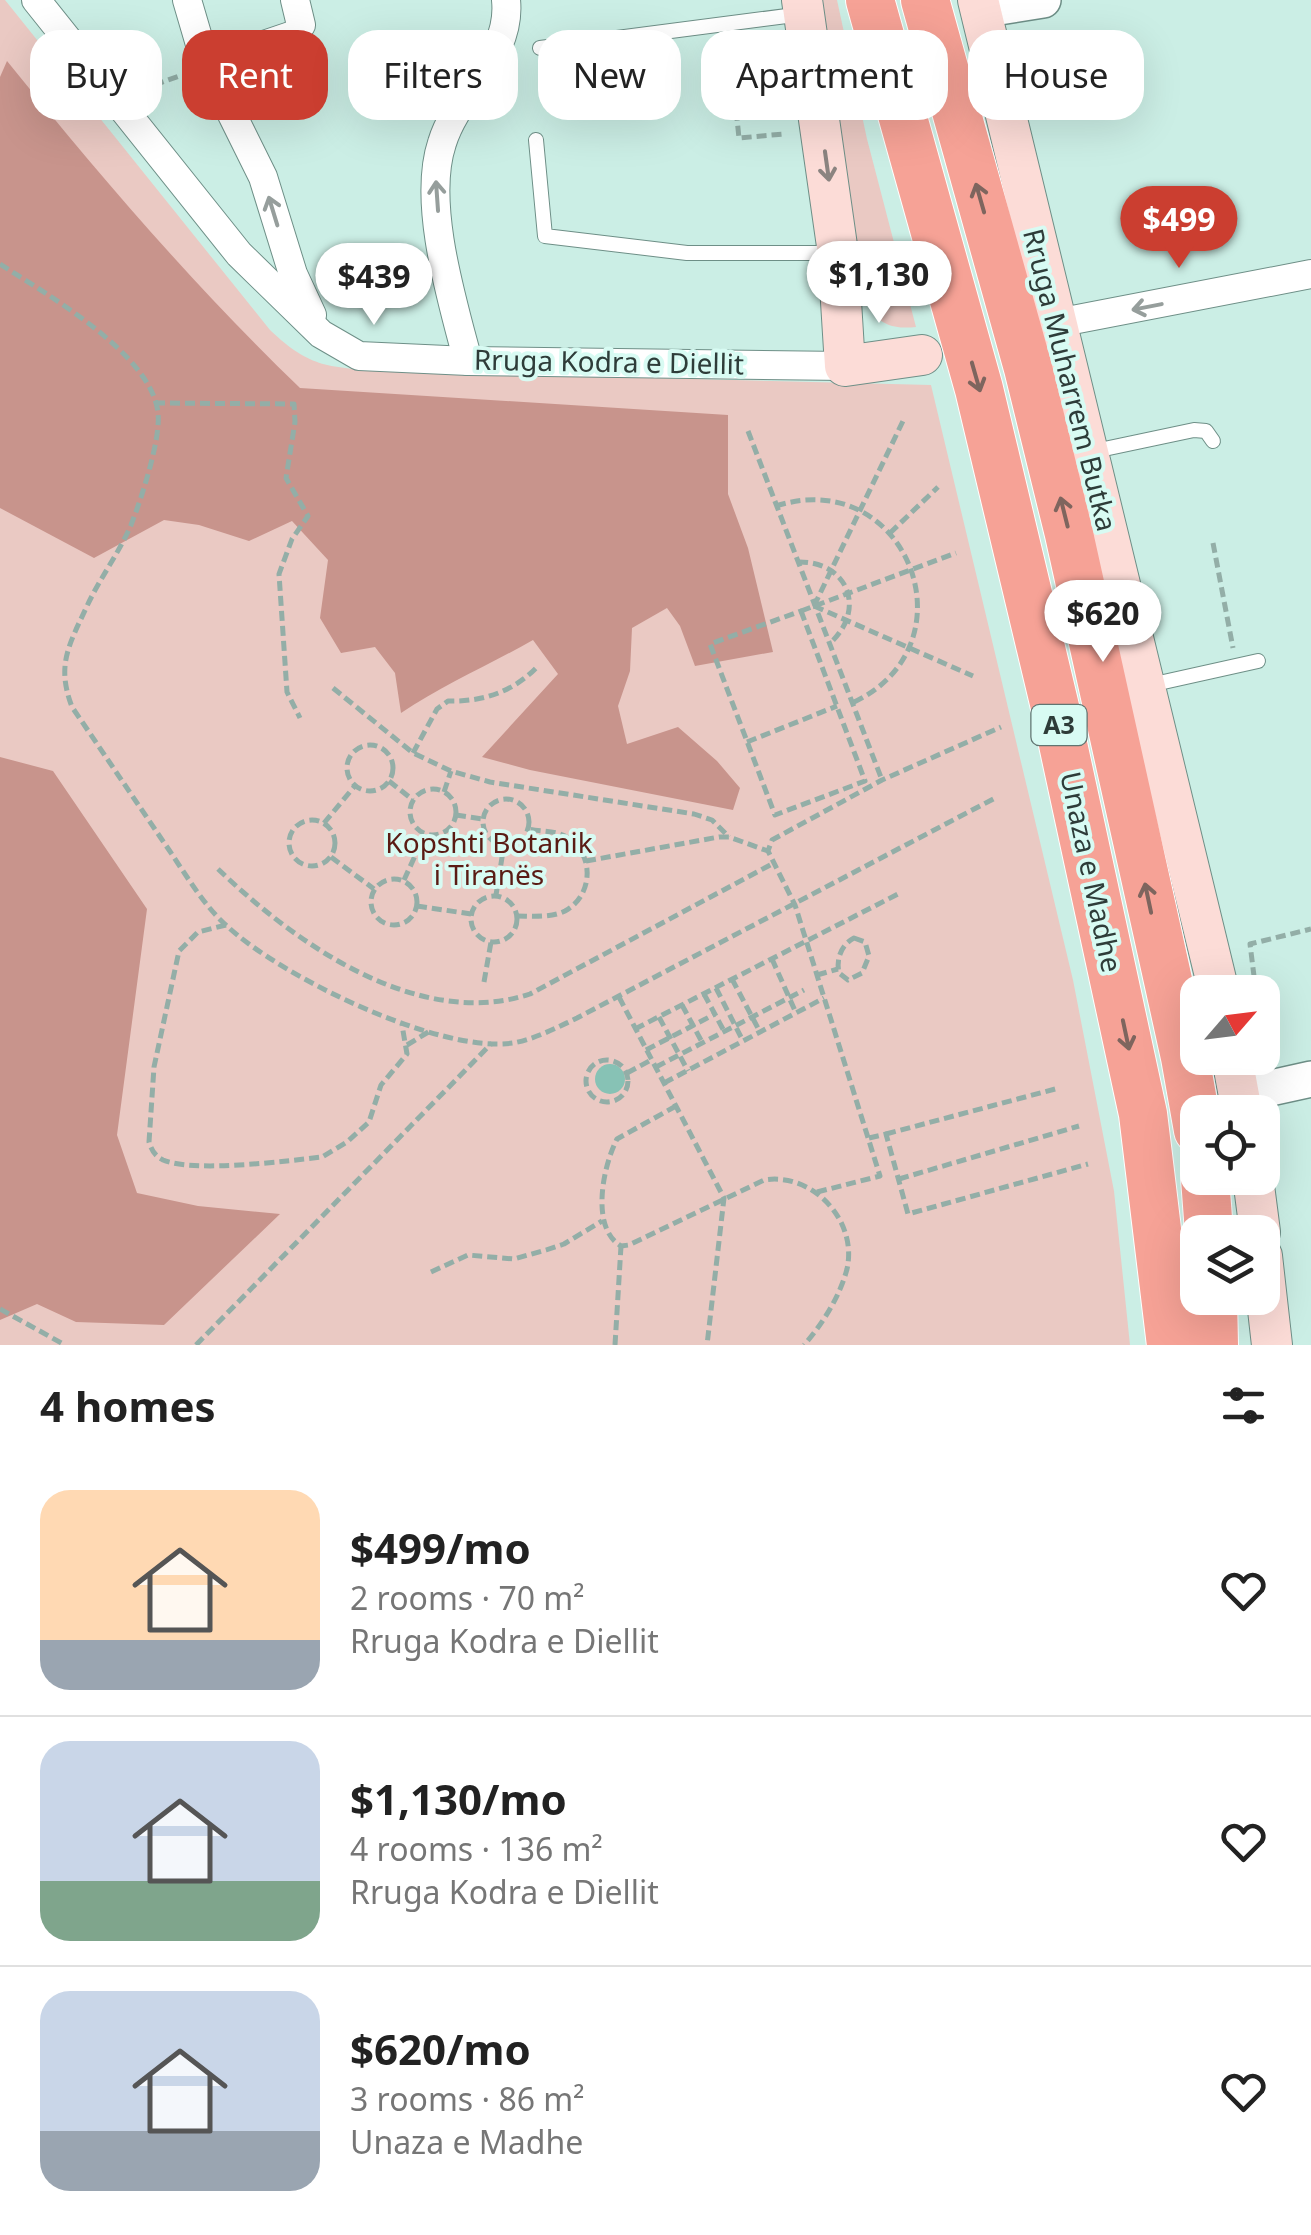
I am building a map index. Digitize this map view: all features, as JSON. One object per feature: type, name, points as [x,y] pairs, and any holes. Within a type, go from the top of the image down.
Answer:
[{"type":"highway","name":"Unaza e Madhe","points":[[870,0],[980,389],[1055,707],[1143,1114],[1170,1345]]},
{"type":"highway","name":"Unaza e Madhe","points":[[925,0],[1028,368],[1069,534],[1191,1095]]},
{"type":"highway","points":[[1213,1315],[1214,1345]]},
{"type":"main road","name":"Rruga Muharrem Butka","points":[[979,5],[1048,325],[1089,452],[1215,975]]},
{"type":"main road","points":[[803,7],[838,252],[845,366]]},
{"type":"main road","name":"Rruga Kodra e Diellit","points":[[845,366],[922,354]]},
{"type":"main road","points":[[1269,1315],[1272,1345]]},
{"type":"street","name":"Rruga Kodra e Diellit","points":[[36,0],[60,30]]},
{"type":"street","points":[[187,0],[196,30]]},
{"type":"street","points":[[468,360],[442,259],[436,181],[440,146],[450,121],[502,42],[506,0]]},
{"type":"street","points":[[979,5],[1044,0]]},
{"type":"street","name":"Rruga Kodra e Diellit","points":[[132,120],[240,254],[320,334],[359,356],[845,366]]},
{"type":"street","points":[[235,120],[263,177],[293,274],[320,334]]},
{"type":"street","points":[[1048,325],[1311,274]]},
{"type":"street","points":[[1238,1088],[1311,1079]]},
{"type":"lane","points":[[655,30],[803,7]]},
{"type":"lane","points":[[261,30],[298,12]]},
{"type":"lane","points":[[536,140],[545,236],[687,254],[838,252]]},
{"type":"lane","points":[[1089,452],[1194,430],[1206,431],[1213,441]]},
{"type":"lane","points":[[1144,686],[1258,661]]},
{"type":"path","points":[[737,120],[739,138],[784,134]]},
{"type":"path","points":[[0,264],[63,304],[118,347],[146,381],[156,404],[158,436],[130,525],[67,649],[64,686],[72,708],[226,926],[263,953],[336,995],[402,1024],[461,1040],[510,1044],[541,1035],[997,797]]},
{"type":"path","points":[[156,404],[294,404],[286,478],[308,516],[292,540],[279,574],[286,692],[300,718]]},
{"type":"path","points":[[814,606],[903,421]]},
{"type":"path","points":[[748,430],[882,780]]},
{"type":"path","points":[[890,533],[938,488]]},
{"type":"path","points":[[776,506],[822,500],[860,511],[890,533],[912,569],[918,604],[909,648],[883,684],[852,703]]},
{"type":"path","points":[[1213,542],[1233,649]]},
{"type":"path","points":[[800,610],[865,781],[775,815],[710,644],[800,610],[956,553]]},
{"type":"path","points":[[798,562],[819,564],[831,570],[848,593],[848,620],[829,644]]},
{"type":"path","points":[[814,606],[973,676]]},
{"type":"path","points":[[413,752],[437,709],[448,701],[468,702],[494,696],[538,667]]},
{"type":"path","points":[[333,688],[413,752],[451,771],[694,814],[712,820],[729,837],[768,851]]},
{"type":"path","points":[[747,742],[837,706]]},
{"type":"path","points":[[816,1192],[880,1176],[795,905],[768,851],[772,840],[882,780],[1001,727]]},
{"type":"path","points":[[385,750],[394,737]]},
{"type":"path","points":[[367,745],[385,750],[393,765],[389,781],[372,791],[355,786],[346,771],[353,752],[367,745]]},
{"type":"path","points":[[444,792],[451,771]]},
{"type":"path","points":[[389,781],[413,800]]},
{"type":"path","points":[[510,799],[513,785]]},
{"type":"path","points":[[324,823],[355,786]]},
{"type":"path","points":[[425,790],[444,792],[452,800],[456,815],[445,832],[425,834],[411,820],[413,800],[425,790]]},
{"type":"path","points":[[510,799],[526,809],[528,830],[519,842],[504,845],[490,838],[483,819],[494,802],[510,799]]},
{"type":"path","points":[[456,815],[483,819]]},
{"type":"path","points":[[299,823],[324,823],[335,840],[331,857],[320,865],[309,866],[295,860],[288,846],[292,830],[299,823]]},
{"type":"path","points":[[517,916],[552,915],[572,906],[587,882],[586,861],[577,846],[566,837],[528,830]]},
{"type":"path","points":[[404,880],[425,834]]},
{"type":"path","points":[[586,861],[729,837]]},
{"type":"path","points":[[496,895],[504,845]]},
{"type":"path","points":[[331,857],[374,889]]},
{"type":"path","points":[[218,869],[249,898],[363,976],[428,996],[482,1003],[505,1002],[530,994],[773,863]]},
{"type":"path","points":[[386,880],[404,880],[414,889],[417,906],[407,922],[387,924],[378,918],[372,909],[374,889],[386,880]]},
{"type":"path","points":[[636,1029],[898,894]]},
{"type":"path","points":[[496,895],[510,902],[517,916],[510,935],[491,942],[474,931],[471,914],[481,899],[496,895]]},
{"type":"path","points":[[417,906],[471,914]]},
{"type":"path","points":[[226,926],[198,932],[179,951],[176,961],[154,1067],[149,1142],[160,1158],[221,1165],[322,1158],[348,1142],[369,1122],[381,1084],[402,1063],[407,1045],[402,1024]]},
{"type":"path","points":[[1254,975],[1250,944],[1311,929]]},
{"type":"path","points":[[858,938],[865,942],[869,956],[860,975],[848,980],[838,969],[846,942],[858,938]]},
{"type":"path","points":[[484,982],[491,942]]},
{"type":"path","points":[[772,959],[796,1013]]},
{"type":"path","points":[[817,975],[838,969]]},
{"type":"path","points":[[732,979],[760,1032]]},
{"type":"path","points":[[716,988],[743,1042]]},
{"type":"path","points":[[627,1073],[680,1055],[804,990]]},
{"type":"path","points":[[704,994],[724,1032]]},
{"type":"path","points":[[618,997],[724,1198],[707,1345]]},
{"type":"path","points":[[664,1083],[824,998]]},
{"type":"path","points":[[682,1005],[702,1044]]},
{"type":"path","points":[[646,1050],[715,1014]]},
{"type":"path","points":[[659,1017],[688,1071]]},
{"type":"path","points":[[407,1045],[430,1031]]},
{"type":"path","points":[[196,1345],[492,1043]]},
{"type":"path","points":[[599,1062],[615,1062],[627,1073],[626,1090],[616,1100],[600,1101],[589,1092],[587,1074],[599,1062]]},
{"type":"path","points":[[868,1138],[1059,1088]]},
{"type":"path","points":[[621,1246],[607,1233],[602,1221],[610,1159],[618,1139],[676,1106]]},
{"type":"path","points":[[898,1179],[1079,1126]]},
{"type":"path","points":[[886,1134],[908,1214],[1088,1164]]},
{"type":"path","points":[[621,1246],[764,1180],[797,1180],[816,1192],[839,1220],[848,1258],[832,1303],[804,1345]]},
{"type":"path","points":[[431,1272],[468,1255],[514,1259],[546,1250],[602,1221]]},
{"type":"path","points":[[615,1345],[621,1246]]},
{"type":"path","points":[[0,1310],[65,1345]]},
{"type":"green space","name":"Kopshti Botanik i Tiranës","points":[[0,0],[5,0],[30,31],[30,120],[101,120],[270,330],[284,343],[322,364],[384,371],[931,385],[1073,980],[1114,1191],[1130,1345],[0,1345]]},
{"type":"green space","points":[[818,0],[837,0],[843,30],[822,30]]},
{"type":"green space","points":[[835,120],[863,120],[916,327],[894,326],[878,319],[859,284]]},
{"type":"shaded area","points":[[7,61],[30,89],[30,120],[56,120],[148,229],[300,388],[728,415],[728,494],[748,548],[773,652],[695,666],[680,626],[667,608],[632,628],[630,671],[618,706],[627,744],[678,727],[717,761],[740,788],[733,810],[482,757],[558,674],[533,640],[401,713],[395,673],[375,647],[341,653],[320,618],[328,560],[292,521],[249,541],[199,525],[164,520],[94,558],[0,508],[0,77]]},
{"type":"shaded area","points":[[0,757],[53,771],[147,909],[117,1135],[137,1193],[198,1206],[280,1214],[164,1325],[76,1322],[37,1304],[0,1320]]},
{"type":"shaded area","points":[[610,1064],[620,1069],[625,1079],[620,1089],[610,1094],[600,1089],[595,1079],[600,1069]]}]
